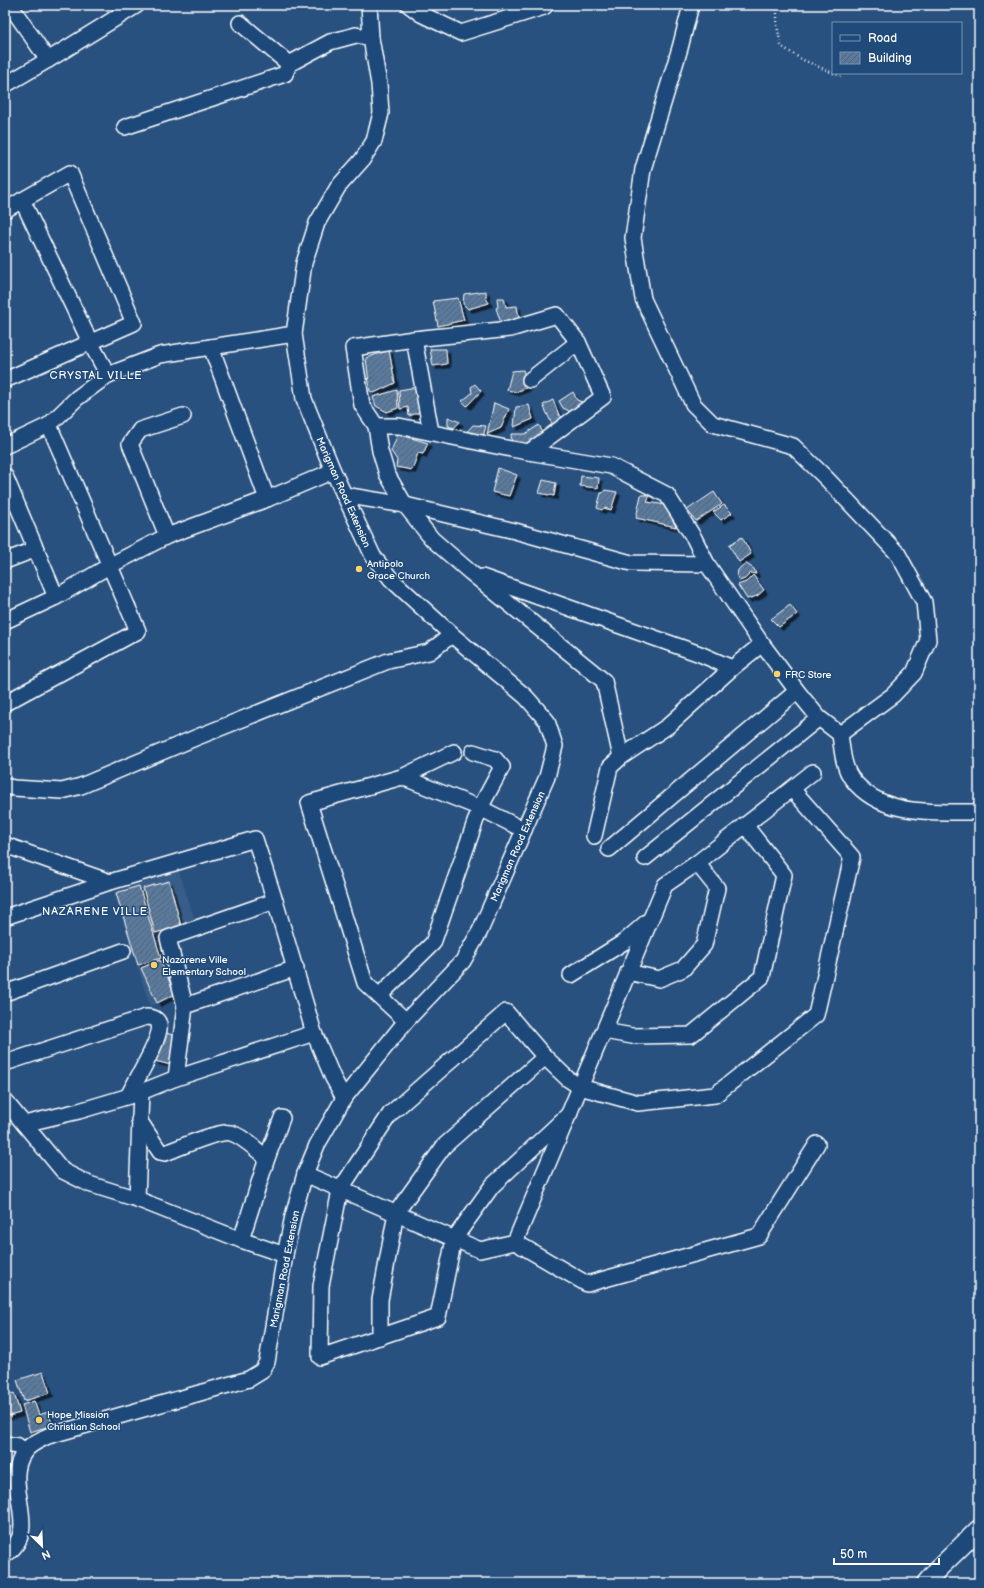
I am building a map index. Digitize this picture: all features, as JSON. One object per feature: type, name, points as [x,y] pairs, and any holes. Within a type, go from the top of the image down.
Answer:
[{"type":"main road","points":[[926,1583],[938,1569],[979,1529]]},
{"type":"street","points":[[10,5],[48,60]]},
{"type":"street","points":[[5,85],[137,5]]},
{"type":"street","name":"Marigman Road Extension","points":[[25,1451],[35,1442],[48,1436],[249,1379],[262,1371],[267,1362],[293,1216],[317,1145],[344,1098],[406,1021],[463,961],[480,931],[548,777],[554,746],[547,721],[526,697],[452,635],[391,579],[373,556],[333,471],[304,399],[294,334],[304,263],[317,223],[338,187],[362,160],[374,141],[380,113],[379,84],[371,38],[369,5]]},
{"type":"street","points":[[409,5],[421,14],[461,33],[544,7],[546,5]]},
{"type":"street","points":[[691,5],[678,56],[643,169],[633,238],[643,299],[693,404],[713,424],[793,446],[826,478],[898,554],[924,602],[928,640],[914,673],[893,695],[840,734]]},
{"type":"street","points":[[240,23],[289,64]]},
{"type":"street","points":[[125,127],[285,74],[289,64],[330,42],[356,35],[371,38]]},
{"type":"street","points":[[5,210],[70,173],[134,323],[5,380]]},
{"type":"street","points":[[22,200],[90,342],[108,375]]},
{"type":"street","points":[[529,452],[603,397],[578,342],[557,315],[510,329],[414,339],[353,348],[362,404],[376,426],[380,451],[388,474],[405,505],[432,539],[470,572],[604,681],[621,757]]},
{"type":"street","points":[[5,446],[49,425],[77,398],[108,375],[160,355],[294,334]]},
{"type":"street","points":[[414,339],[431,432]]},
{"type":"street","points":[[530,380],[578,342]]},
{"type":"street","points":[[211,347],[267,499]]},
{"type":"street","points":[[167,536],[130,444],[140,430],[183,416]]},
{"type":"street","points":[[5,703],[138,631],[49,425]]},
{"type":"street","points":[[376,426],[399,426],[529,452],[611,466],[667,495],[694,538],[708,564],[762,644],[819,718],[840,734],[843,755],[852,778],[866,792],[888,805],[910,811],[979,812]]},
{"type":"street","points":[[5,621],[56,596],[167,536],[267,499],[333,471]]},
{"type":"street","points":[[5,476],[56,596]]},
{"type":"street","points":[[344,495],[405,505],[515,531],[630,563],[708,564]]},
{"type":"street","points":[[5,561],[36,549]]},
{"type":"street","points":[[470,572],[700,654],[732,668]]},
{"type":"street","points":[[5,786],[14,788],[62,791],[81,786],[195,738],[388,661],[429,652],[452,635]]},
{"type":"street","points":[[594,836],[610,767],[621,757],[668,726],[732,668],[762,644]]},
{"type":"street","points":[[610,849],[797,691]]},
{"type":"street","points":[[646,858],[819,718]]},
{"type":"street","points":[[406,1021],[365,982],[309,803],[402,777],[454,752]]},
{"type":"street","points":[[379,996],[433,943],[480,808],[502,767],[495,759],[473,752]]},
{"type":"street","points":[[515,1242],[665,885],[697,863],[813,772]]},
{"type":"street","points":[[402,777],[480,808],[524,830]]},
{"type":"street","points":[[570,1113],[492,1186],[454,1239],[438,1317],[320,1357],[321,1286],[340,1190],[390,1114],[506,1012],[545,1057],[568,1079],[580,1087],[638,1103],[715,1095],[816,1015],[852,857],[792,789]]},
{"type":"street","points":[[604,1031],[632,1036],[691,1035],[762,978],[784,875],[745,826]]},
{"type":"street","points":[[5,917],[110,882],[255,838],[296,968],[314,1033],[333,1078],[344,1098]]},
{"type":"street","points":[[5,845],[110,882]]},
{"type":"street","points":[[628,972],[659,979],[683,969],[704,945],[717,888],[697,863]]},
{"type":"street","points":[[176,1078],[185,1006],[168,938],[275,901]]},
{"type":"street","points":[[571,975],[624,942],[650,919]]},
{"type":"street","points":[[5,993],[124,951]]},
{"type":"street","points":[[185,1006],[296,968]]},
{"type":"street","points":[[5,1063],[146,1017],[152,1017],[157,1020],[160,1025],[159,1030],[134,1094],[139,1120],[137,1200]]},
{"type":"street","points":[[24,1124],[79,1111],[134,1094],[176,1078],[314,1033]]},
{"type":"street","points":[[380,1337],[380,1300],[396,1213],[444,1146],[545,1057]]},
{"type":"street","points":[[5,1101],[64,1171],[88,1184],[137,1200],[241,1240],[285,1255]]},
{"type":"street","points":[[241,1240],[267,1158],[282,1118]]},
{"type":"street","points":[[139,1120],[160,1152],[165,1153],[219,1134],[228,1133],[237,1136],[267,1158]]},
{"type":"street","points":[[306,1174],[480,1250],[515,1242],[587,1284],[759,1236],[818,1144]]},
{"type":"street","points":[[5,1444],[18,1446],[25,1451],[19,1464],[16,1476],[23,1526],[20,1540],[11,1551],[5,1555]]},
{"type":"path","points":[[777,5],[776,25],[781,46],[801,59],[832,73]]},
{"type":"path","points":[[836,74],[841,76]]},
{"type":"shaded area","name":"Nazarene Ville Elementary School","points":[[179,871],[196,923],[161,935],[181,996],[150,1006],[114,892]]},
{"type":"building","points":[[486,291],[486,298],[489,303],[468,309],[463,304],[464,294]]},
{"type":"building","points":[[458,298],[464,320],[438,326],[433,301]]},
{"type":"building","points":[[497,298],[504,298],[506,307],[517,306],[520,325],[502,326],[496,308],[498,307]]},
{"type":"building","points":[[430,349],[446,349],[447,364],[433,366]]},
{"type":"building","points":[[389,350],[395,383],[374,393],[370,391],[366,358]]},
{"type":"building","points":[[523,370],[528,387],[516,392],[507,390],[512,371]]},
{"type":"building","points":[[475,384],[481,391],[467,406],[462,401],[472,393],[471,387]]},
{"type":"building","points":[[417,387],[423,411],[409,416],[408,407],[400,409],[399,390]]},
{"type":"building","points":[[397,390],[398,408],[387,412],[376,406],[373,397]]},
{"type":"building","points":[[573,392],[577,400],[582,402],[571,412],[563,408],[559,401]]},
{"type":"building","points":[[553,400],[559,415],[565,419],[558,425],[552,424],[543,405]]},
{"type":"building","points":[[494,403],[509,409],[501,428],[487,434]]},
{"type":"building","points":[[529,405],[533,419],[514,427],[516,407]]},
{"type":"building","points":[[448,417],[460,422],[454,428],[448,426]]},
{"type":"building","points":[[473,425],[486,426],[482,441],[462,437]]},
{"type":"building","points":[[539,425],[543,433],[525,446],[512,448],[511,434],[525,434]]},
{"type":"building","points":[[398,434],[428,443],[423,454],[418,453],[412,470],[396,467],[397,460],[391,451]]},
{"type":"building","points":[[498,468],[517,475],[509,496],[492,492]]},
{"type":"building","points":[[581,476],[599,478],[598,488],[580,486]]},
{"type":"building","points":[[543,480],[556,483],[554,496],[539,493]]},
{"type":"building","points":[[605,490],[617,492],[611,510],[604,508],[602,510],[597,508],[601,493]]},
{"type":"building","points":[[714,492],[722,504],[696,521],[687,510]]},
{"type":"building","points":[[641,495],[650,495],[647,502],[666,505],[676,527],[636,518]]},
{"type":"building","points":[[724,505],[732,513],[721,520],[713,512]]},
{"type":"building","points":[[742,537],[751,554],[739,562],[729,545]]},
{"type":"building","points":[[745,563],[754,569],[756,574],[751,573],[745,579],[739,581],[737,576],[738,570]]},
{"type":"building","points":[[753,575],[764,590],[757,596],[747,599],[738,585],[746,582]]},
{"type":"building","points":[[790,605],[797,614],[779,627],[771,619]]},
{"type":"building","points":[[169,881],[181,926],[155,933],[143,888]]},
{"type":"building","points":[[139,886],[161,958],[138,965],[116,893]]},
{"type":"building","points":[[160,960],[175,994],[157,1003],[141,968]]},
{"type":"building","points":[[161,1032],[178,1036],[171,1065],[155,1061]]},
{"type":"building","points":[[43,1372],[50,1393],[24,1401],[17,1380]]},
{"type":"building","points":[[14,1393],[20,1413],[5,1417],[5,1396]]},
{"type":"building","name":"Hope Mission Christian School","points":[[34,1401],[39,1415],[48,1412],[53,1425],[30,1432],[22,1405]]},
{"type":"place","name":"Antipolo Grace Church","points":[[359,569]]},
{"type":"place","name":"FRC Store","points":[[777,674]]},
{"type":"place","name":"Nazarene Ville Elementary School","points":[[154,965]]},
{"type":"place","name":"Hope Mission Christian School","points":[[39,1420]]},
{"type":"district","name":"CRYSTAL VILLE","points":[[96,375]]},
{"type":"district","name":"NAZARENE VILLE","points":[[95,911]]}]
